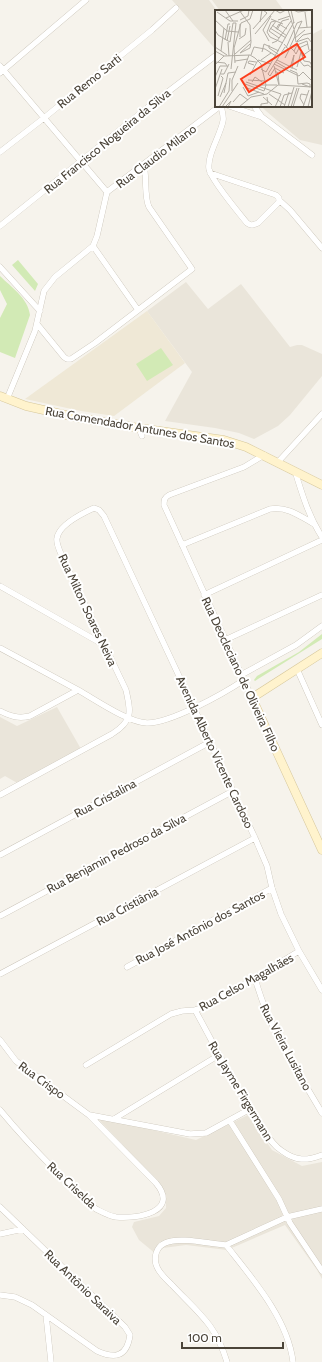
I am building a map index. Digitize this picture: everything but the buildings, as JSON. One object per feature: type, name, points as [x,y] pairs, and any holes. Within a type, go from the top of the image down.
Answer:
[{"type":"street","points":[[86,0],[1,70],[82,161],[107,192]]},
{"type":"street","name":"Rua Remo Sarti","points":[[0,152],[152,30],[176,8]]},
{"type":"street","name":"Rua Francisco Nogueira da Silva","points":[[0,226],[152,104],[215,56]]},
{"type":"street","name":"Rua Claudio Milano","points":[[93,246],[97,236],[107,192],[219,107]]},
{"type":"street","points":[[220,107],[223,121],[210,158],[210,173],[250,225],[258,223],[276,206],[279,199]]},
{"type":"street","points":[[232,107],[262,117]]},
{"type":"street","points":[[255,107],[262,117],[312,155]]},
{"type":"street","points":[[37,324],[64,357],[71,359],[192,269],[148,204],[144,165]]},
{"type":"street","points":[[210,173],[276,195],[322,248]]},
{"type":"street","points":[[4,397],[37,324],[44,291],[51,280],[93,246],[138,310]]},
{"type":"street","points":[[0,267],[40,311]]},
{"type":"street","name":"Rua Comendador Antunes dos Santos","points":[[4,397],[26,406],[140,432],[177,432],[224,440],[264,455],[322,484]]},
{"type":"street","points":[[278,462],[322,414]]},
{"type":"street","name":"Rua Deocleciano de Oliveira Filho","points":[[264,455],[244,466],[165,497],[164,505],[322,850]]},
{"type":"street","points":[[204,595],[322,539],[300,491],[295,471]]},
{"type":"street","name":"Rua Milton Soares Neiva","points":[[104,516],[99,510],[94,508],[65,526],[59,532],[57,537],[61,554],[126,690],[129,718]]},
{"type":"street","points":[[182,545],[270,509],[276,508],[289,510],[314,524]]},
{"type":"street","name":"Avenida Alberto Vicente Cardoso","points":[[104,516],[255,838],[267,866],[272,888],[281,914],[299,951],[322,990]]},
{"type":"street","points":[[0,586],[105,646]]},
{"type":"street","points":[[225,640],[322,595]]},
{"type":"street","points":[[241,674],[296,645],[322,626]]},
{"type":"street","points":[[0,648],[129,718],[140,722],[155,722],[168,719],[194,708],[244,680]]},
{"type":"street","points":[[252,698],[322,653]]},
{"type":"street","points":[[297,669],[322,725]]},
{"type":"street","points":[[0,711],[13,717],[22,718],[30,716],[78,690]]},
{"type":"street","points":[[0,795],[112,734],[126,724],[129,718]]},
{"type":"street","name":"Rua Cristalina","points":[[0,855],[210,742]]},
{"type":"street","name":"Rua Benjamin Pedroso da Silva","points":[[0,916],[233,791]]},
{"type":"street","name":"Rua Cristiânia","points":[[0,974],[255,838]]},
{"type":"street","name":"Rua José Antônio dos Santos","points":[[127,966],[272,888]]},
{"type":"street","name":"Rua Celso Magalhães","points":[[86,1065],[171,1014],[195,1010],[206,1006],[299,951]]},
{"type":"street","name":"Rua Vieira Lusitano","points":[[255,978],[260,997],[268,1015],[322,1114]]},
{"type":"street","name":"Rua Jayme Firgermann","points":[[195,1010],[250,1109],[273,1144],[282,1152],[296,1159],[305,1160],[322,1155]]},
{"type":"street","name":"Rua Crispo","points":[[0,1040],[8,1052],[21,1066],[89,1114]]},
{"type":"street","points":[[114,1119],[219,1055]]},
{"type":"street","points":[[89,1114],[190,1134],[199,1134],[206,1133],[250,1109]]},
{"type":"street","name":"Rua Criselda","points":[[0,1110],[19,1134],[82,1198],[95,1208],[116,1217],[130,1217],[152,1212],[158,1209],[163,1204],[164,1197],[162,1191],[89,1114]]},
{"type":"street","points":[[230,1121],[279,1199],[287,1218],[322,1271]]},
{"type":"street","points":[[0,1207],[23,1229]]},
{"type":"street","points":[[227,1362],[222,1348],[210,1325],[160,1272],[155,1261],[155,1255],[159,1247],[173,1240],[226,1245],[287,1218],[322,1209]]},
{"type":"street","points":[[0,1234],[23,1229]]},
{"type":"street","name":"Rua Antônio Saraiva","points":[[0,1295],[15,1297],[32,1305],[97,1351],[108,1356],[115,1356],[124,1351],[129,1342],[130,1335],[125,1326],[23,1229]]},
{"type":"street","points":[[226,1245],[270,1305],[291,1345],[293,1362]]},
{"type":"street","points":[[46,1315],[51,1362]]},
{"type":"shaded area","points":[[172,0],[209,0],[216,10],[215,10],[215,49]]},
{"type":"shaded area","points":[[212,0],[276,0],[283,10],[219,10]]},
{"type":"shaded area","points":[[322,29],[322,145],[300,140],[262,107],[312,107],[312,34]]},
{"type":"shaded area","points":[[186,282],[208,309],[241,284],[290,347],[302,345],[322,354],[322,376],[290,415],[278,426],[254,439],[239,433],[215,428],[165,421],[192,372],[147,311]]},
{"type":"shaded area","points":[[147,311],[185,363],[114,416],[81,411],[25,399]]},
{"type":"shaded area","points":[[57,707],[81,749],[19,784],[5,776],[0,779],[0,717],[17,726]]},
{"type":"shaded area","points":[[248,1115],[272,1150],[302,1166],[322,1162],[322,1279],[285,1225],[227,1250],[186,1245],[163,1248],[156,1254],[139,1240],[132,1227],[134,1222],[159,1216],[166,1208],[166,1201],[122,1144],[96,1117],[196,1140]]},
{"type":"green space","points":[[18,260],[38,284],[35,291],[12,265]]},
{"type":"green space","points":[[0,276],[23,298],[29,309],[30,315],[15,358],[0,352],[0,318],[7,304],[0,290]]},
{"type":"green space","points":[[161,348],[173,365],[147,381],[136,364]]},
{"type":"green space","points":[[322,634],[322,639],[255,681],[254,680],[257,676],[299,652]]}]
